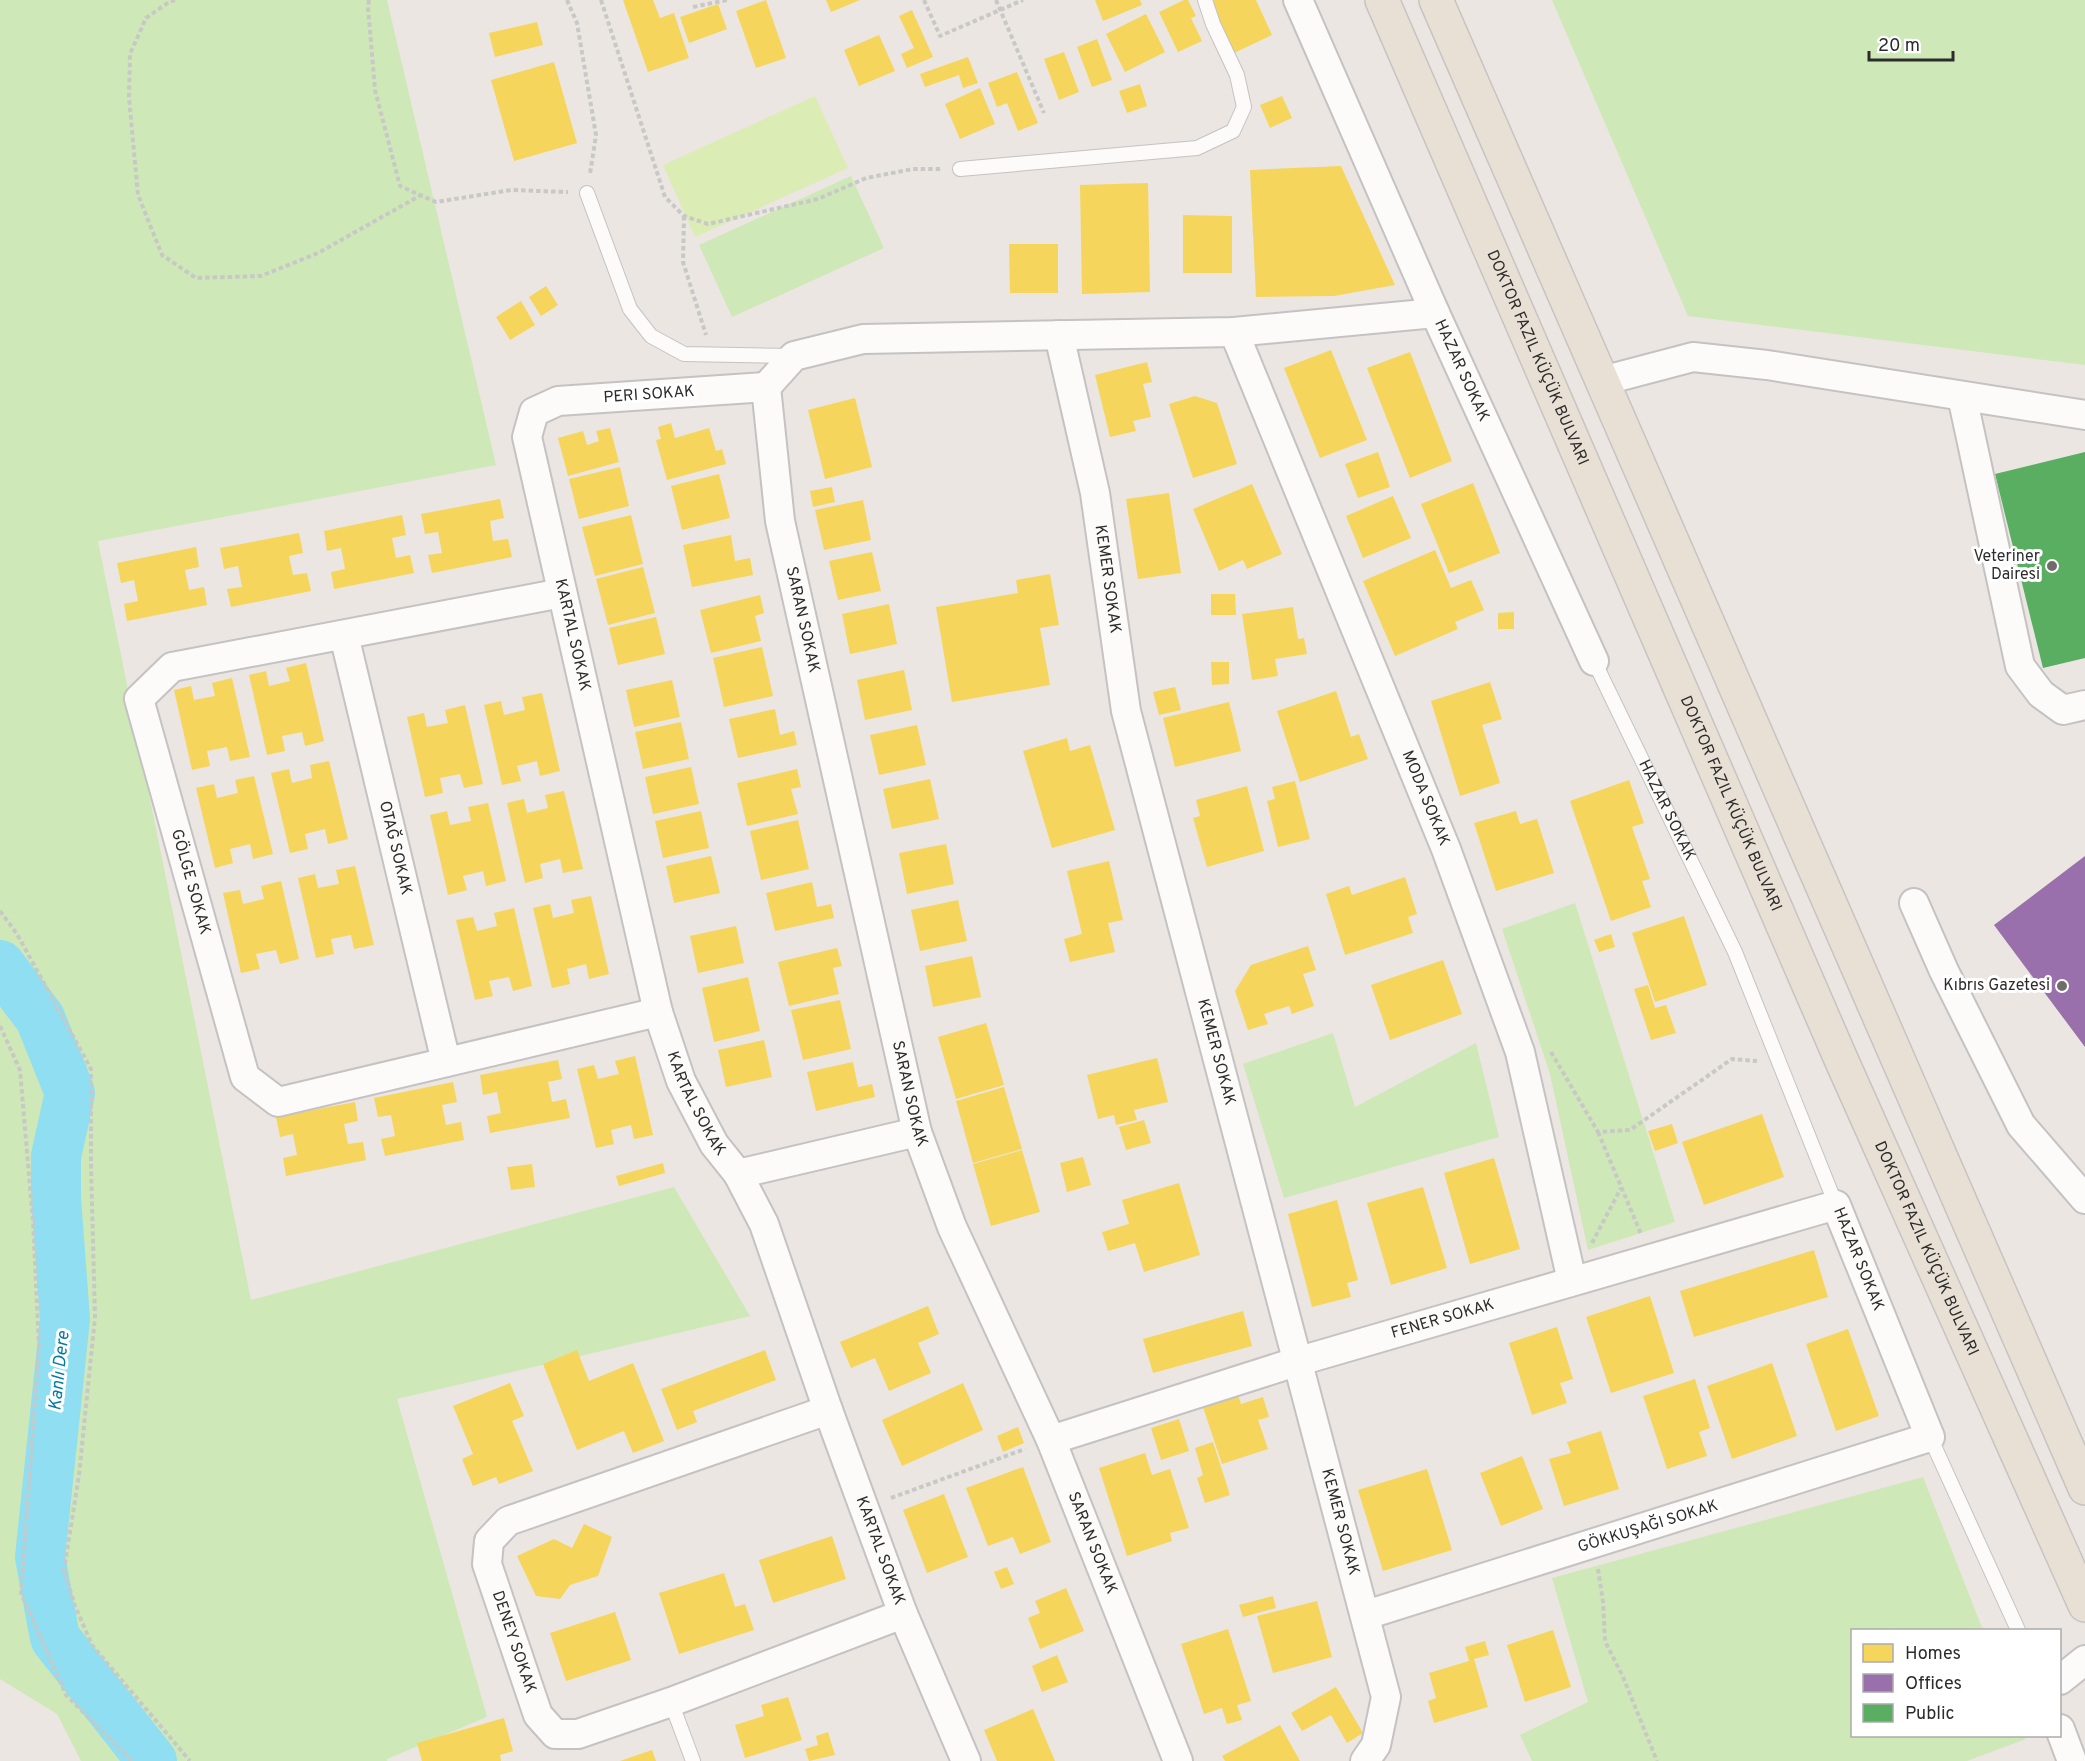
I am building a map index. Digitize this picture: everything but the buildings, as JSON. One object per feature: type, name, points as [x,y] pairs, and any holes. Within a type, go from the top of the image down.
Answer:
[{"type":"highway","points":[[1382,0],[1826,1024],[2085,1605]]},
{"type":"highway","points":[[1436,0],[1602,381],[2077,1448],[2085,1488]]},
{"type":"street","name":"HAZAR SOKAK","points":[[1300,1],[1436,313],[1594,661]]},
{"type":"street","points":[[766,387],[794,356],[863,339],[1234,332],[1436,313]]},
{"type":"street","name":"MODA SOKAK","points":[[1234,332],[1446,849],[1520,1052],[1572,1281]]},
{"type":"street","name":"KEMER SOKAK","points":[[1059,335],[1095,493],[1126,711],[1386,1697],[1376,1745],[1365,1761]]},
{"type":"street","points":[[1602,381],[1693,357],[1767,365],[2085,415]]},
{"type":"street","name":"PERI SOKAK","points":[[534,411],[558,401],[766,387]]},
{"type":"street","name":"SARAN SOKAK","points":[[766,387],[780,521],[917,1132],[952,1227],[1051,1440],[1178,1761]]},
{"type":"street","points":[[1962,396],[2020,666],[2041,694],[2062,710],[2085,705]]},
{"type":"street","name":"KARTAL SOKAK","points":[[534,411],[527,437],[658,1012],[681,1081],[714,1144],[738,1174],[764,1224],[828,1410],[903,1614],[966,1761]]},
{"type":"street","name":"GÖLGE SOKAK","points":[[562,593],[172,667],[139,699],[245,1077],[278,1102],[658,1012]]},
{"type":"street","name":"OTAĞ SOKAK","points":[[344,634],[446,1062]]},
{"type":"street","points":[[1914,903],[1944,971],[2020,1125],[2085,1199]]},
{"type":"street","points":[[738,1174],[917,1132]]},
{"type":"street","name":"HAZAR SOKAK","points":[[1836,1205],[1930,1437]]},
{"type":"street","name":"FENER SOKAK","points":[[1051,1440],[1296,1362],[1836,1205]]},
{"type":"street","name":"DENEY SOKAK","points":[[828,1410],[508,1521],[489,1541],[487,1564],[538,1715],[555,1734],[578,1734],[671,1702],[903,1614]]},
{"type":"street","points":[[1366,1615],[1930,1437]]},
{"type":"street","points":[[2061,1679],[2085,1660]]},
{"type":"street","points":[[2061,1732],[2072,1761]]},
{"type":"lane","points":[[960,169],[1197,148],[1233,131],[1244,107],[1237,75],[1213,24],[1205,0]]},
{"type":"lane","points":[[587,193],[630,309],[651,336],[684,354],[794,356]]},
{"type":"lane","name":"HAZAR SOKAK","points":[[1594,661],[1735,951],[1836,1205]]},
{"type":"lane","name":"HAZAR SOKAK","points":[[1930,1437],[2018,1629]]},
{"type":"lane","points":[[671,1702],[693,1761]]},
{"type":"path","points":[[175,0],[146,18],[130,54],[129,98],[138,195],[162,255],[196,278],[261,276],[318,254],[421,195]]},
{"type":"path","points":[[369,0],[375,90],[400,186],[436,202],[511,190],[587,193],[597,135],[578,23],[567,0]]},
{"type":"path","points":[[601,0],[665,196],[684,216],[708,224],[818,199],[866,178],[913,169],[960,169]]},
{"type":"path","points":[[693,8],[727,0]]},
{"type":"path","points":[[924,0],[940,36],[1023,0]]},
{"type":"path","points":[[996,0],[1044,112]]},
{"type":"path","points":[[684,216],[683,262],[712,355]]},
{"type":"path","points":[[0,910],[17,934],[92,1069],[91,1165],[95,1317],[79,1475],[64,1570],[75,1606],[92,1645],[190,1761]]},
{"type":"path","points":[[0,1026],[20,1070],[33,1222],[39,1347],[21,1593],[66,1695],[132,1761]]},
{"type":"path","points":[[1548,1047],[1598,1132],[1652,1258]]},
{"type":"path","points":[[1598,1132],[1630,1130],[1732,1059],[1779,1062]]},
{"type":"path","points":[[1572,1281],[1621,1188]]},
{"type":"path","points":[[864,1507],[1051,1440]]},
{"type":"path","points":[[1594,1544],[1603,1601],[1605,1641],[1623,1677],[1657,1761]]},
{"type":"green space","points":[[0,0],[387,0],[496,465],[98,541],[251,1300],[674,1187],[750,1316],[397,1399],[487,1717],[387,1759],[387,1761],[81,1761],[57,1714],[0,1679]]},
{"type":"green space","points":[[1552,0],[2085,0],[2085,365],[1688,316]]},
{"type":"green space","points":[[815,96],[848,168],[695,237],[663,165]]},
{"type":"green space","points":[[851,176],[884,248],[732,317],[699,245]]},
{"type":"green space","points":[[1575,903],[1675,1222],[1588,1250],[1550,1074],[1502,929]]},
{"type":"green space","points":[[1333,1033],[1355,1107],[1476,1043],[1499,1137],[1284,1198],[1243,1064]]},
{"type":"green space","points":[[1923,1477],[1983,1629],[1851,1629],[1851,1737],[2025,1737],[2026,1739],[1967,1761],[1532,1761],[1520,1735],[1588,1702],[1552,1578]]},
{"type":"waterway","name":"Kanlı Dere","points":[[0,965],[40,1018],[70,1093],[56,1156],[56,1198],[65,1319],[40,1557],[55,1638],[152,1761]]},
{"type":"place","name":"Veteriner Dairesi","points":[[2052,566]]},
{"type":"place","name":"Kıbrıs Gazetesi","points":[[2062,986]]}]
